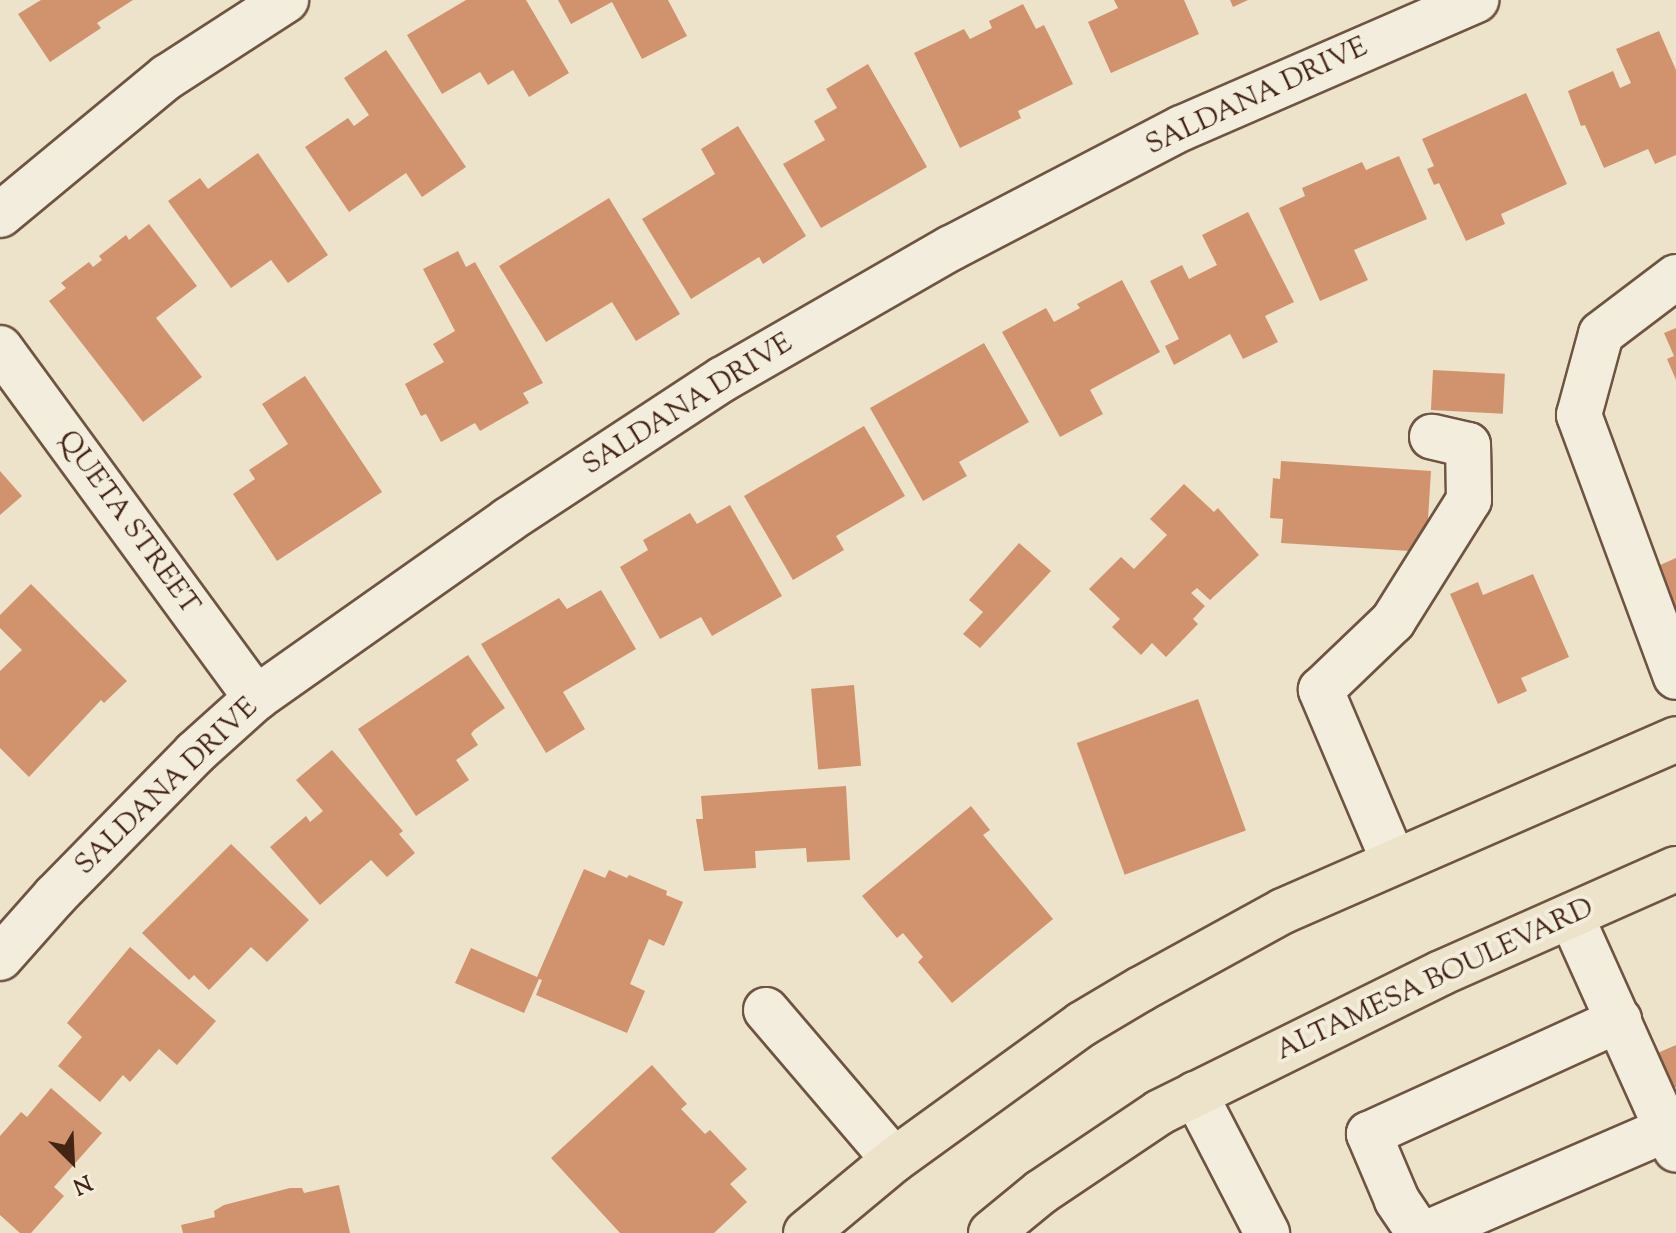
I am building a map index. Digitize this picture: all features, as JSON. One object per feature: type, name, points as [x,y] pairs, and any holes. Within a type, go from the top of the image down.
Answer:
[{"type":"main road","points":[[806,1233],[894,1160],[1082,1024],[1283,911],[1393,860],[1676,739]]},
{"type":"main road","name":"ALTAMESA BOULEVARD","points":[[991,1233],[1041,1192],[1160,1112],[1441,973],[1676,869]]},
{"type":"street","points":[[0,215],[167,77],[286,0]]},
{"type":"street","name":"SALDANA DRIVE","points":[[0,958],[195,753],[256,698],[508,520],[736,371],[951,248],[1182,128],[1476,0]]},
{"type":"street","points":[[1676,277],[1601,334],[1579,415],[1676,677]]},
{"type":"street","name":"QUETA STREET","points":[[0,348],[256,698]]},
{"type":"street","points":[[1393,860],[1321,690],[1393,621],[1469,500],[1468,445],[1432,437]]},
{"type":"street","points":[[1427,1233],[1671,1139],[1571,916]]},
{"type":"street","points":[[766,1010],[894,1160]]},
{"type":"street","points":[[1419,1233],[1397,1200],[1369,1134],[1619,1020]]},
{"type":"street","points":[[1195,1094],[1267,1233]]},
{"type":"building","points":[[41,0],[133,0],[97,23],[101,28],[50,62],[18,14]]},
{"type":"building","points":[[466,0],[526,0],[569,73],[529,97],[513,70],[488,85],[480,72],[442,94],[407,35]]},
{"type":"building","points":[[558,0],[668,0],[687,36],[642,59],[612,2],[571,24]]},
{"type":"building","points":[[1114,0],[1184,0],[1199,34],[1111,73],[1088,22],[1118,8]]},
{"type":"building","points":[[1230,0],[1248,0],[1233,7]]},
{"type":"building","points":[[1023,4],[1036,29],[1044,25],[1073,84],[1018,111],[1021,118],[960,148],[914,53],[964,29],[970,39],[992,28],[989,21]]},
{"type":"building","points":[[1659,31],[1676,70],[1676,155],[1655,164],[1648,149],[1604,168],[1585,125],[1581,126],[1568,91],[1613,71],[1620,88],[1631,83],[1616,49]]},
{"type":"building","points":[[386,50],[466,167],[422,197],[406,173],[349,212],[305,147],[348,118],[354,126],[369,115],[344,78]]},
{"type":"building","points":[[868,64],[927,167],[821,228],[783,164],[825,140],[814,121],[837,108],[826,89]]},
{"type":"building","points":[[1526,93],[1567,184],[1501,214],[1505,224],[1466,241],[1439,183],[1434,185],[1427,169],[1434,166],[1422,139]]},
{"type":"building","points":[[738,126],[806,236],[763,264],[759,257],[691,299],[642,219],[715,174],[701,149]]},
{"type":"building","points":[[258,153],[328,255],[288,283],[271,260],[231,288],[168,201],[200,178],[208,189]]},
{"type":"building","points":[[1399,156],[1427,219],[1354,250],[1368,280],[1320,301],[1279,208],[1305,196],[1302,188],[1362,162],[1366,170]]},
{"type":"building","points":[[609,198],[680,314],[636,341],[612,302],[546,342],[499,266]]},
{"type":"building","points":[[1248,212],[1294,302],[1265,316],[1278,342],[1243,359],[1230,334],[1174,365],[1165,346],[1179,339],[1150,281],[1182,265],[1189,279],[1217,265],[1202,235]]},
{"type":"building","points":[[149,224],[197,286],[156,318],[202,377],[143,422],[49,301],[66,288],[61,283],[89,262],[93,267],[102,260],[99,256],[126,235],[129,240]]},
{"type":"building","points":[[458,251],[466,267],[475,262],[543,383],[523,393],[529,403],[480,431],[475,423],[441,442],[426,414],[421,416],[405,384],[444,362],[433,344],[455,331],[423,269]]},
{"type":"building","points":[[1122,280],[1160,352],[1090,390],[1103,414],[1060,437],[1002,332],[1046,308],[1054,322],[1080,308],[1077,304]]},
{"type":"building","points":[[1676,328],[1676,380],[1667,359],[1674,356],[1664,333]]},
{"type":"building","points":[[984,343],[1029,422],[959,462],[967,476],[923,501],[870,408]]},
{"type":"building","points":[[1433,370],[1505,374],[1503,414],[1431,410]]},
{"type":"building","points":[[305,376],[382,492],[277,561],[233,494],[255,479],[249,470],[288,444],[262,404]]},
{"type":"building","points":[[864,426],[905,496],[836,536],[844,550],[793,580],[744,496]]},
{"type":"building","points":[[1281,461],[1431,471],[1426,552],[1281,543],[1283,519],[1270,518],[1273,478],[1280,479]]},
{"type":"building","points":[[0,471],[22,496],[0,515]]},
{"type":"building","points":[[1184,484],[1214,512],[1218,508],[1259,555],[1210,600],[1197,588],[1191,593],[1205,606],[1193,619],[1198,624],[1166,657],[1152,643],[1141,655],[1112,627],[1120,619],[1089,589],[1121,557],[1134,569],[1167,535],[1150,519]]},
{"type":"building","points":[[730,505],[782,596],[712,636],[701,617],[660,639],[620,567],[648,550],[643,540],[690,513],[697,524]]},
{"type":"building","points":[[1019,543],[1051,571],[980,648],[963,634],[983,612],[969,600]]},
{"type":"building","points":[[1676,558],[1676,626],[1651,569]]},
{"type":"building","points":[[1533,574],[1569,657],[1521,678],[1527,691],[1498,704],[1450,594],[1478,582],[1483,595]]},
{"type":"building","points":[[31,584],[127,681],[104,703],[101,700],[29,777],[0,748],[0,671],[22,650],[0,628],[0,615]]},
{"type":"building","points":[[601,590],[636,649],[563,692],[585,729],[546,753],[481,644],[559,598],[567,609]]},
{"type":"building","points":[[468,655],[505,708],[474,730],[471,734],[478,745],[456,760],[469,780],[416,816],[358,729]]},
{"type":"building","points":[[854,685],[861,766],[818,769],[811,689]]},
{"type":"building","points":[[1198,699],[1246,831],[1125,875],[1077,743]]},
{"type":"building","points":[[332,750],[403,831],[399,834],[415,853],[387,877],[371,860],[320,905],[270,847],[306,816],[310,822],[323,811],[296,780]]},
{"type":"building","points":[[846,786],[850,860],[807,862],[806,848],[755,851],[756,868],[704,871],[696,819],[703,819],[701,796]]},
{"type":"building","points":[[971,806],[990,830],[983,835],[1053,919],[952,1003],[918,962],[923,957],[903,933],[897,938],[862,896]]},
{"type":"building","points":[[231,844],[309,920],[267,962],[251,947],[209,990],[194,975],[189,980],[142,933]]},
{"type":"building","points":[[584,869],[605,878],[609,870],[627,878],[629,875],[667,891],[666,895],[683,902],[664,946],[649,939],[630,984],[645,991],[627,1033],[536,995],[542,980],[539,979],[524,1013],[455,983],[471,948],[537,977]]},
{"type":"building","points":[[130,947],[216,1021],[177,1065],[159,1049],[130,1082],[123,1075],[100,1102],[58,1066],[82,1037],[67,1023]]},
{"type":"building","points":[[1676,1045],[1676,1087],[1669,1090],[1653,1055]]},
{"type":"building","points":[[652,1065],[687,1104],[681,1109],[705,1134],[710,1130],[747,1169],[730,1184],[747,1202],[714,1233],[620,1233],[551,1158]]},
{"type":"building","points":[[51,1088],[102,1133],[54,1187],[64,1196],[31,1233],[20,1233],[0,1215],[0,1136],[21,1112],[27,1117]]},
{"type":"building","points":[[339,1185],[350,1233],[183,1233],[181,1225],[215,1217],[214,1211],[224,1205],[290,1188],[302,1188],[304,1193]]}]
